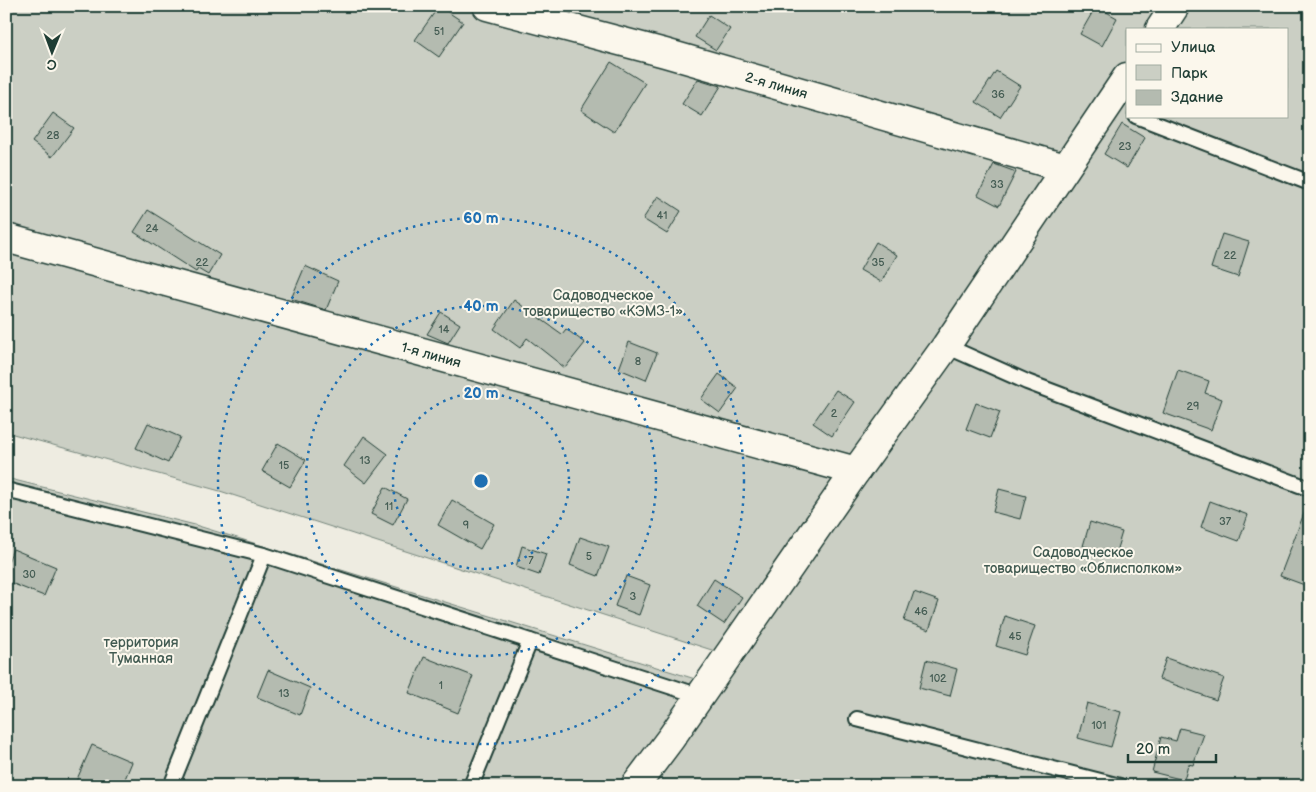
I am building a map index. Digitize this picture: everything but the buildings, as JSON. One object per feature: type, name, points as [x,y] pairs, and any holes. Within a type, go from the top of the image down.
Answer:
[{"type":"street","name":"2-я линия","points":[[487,6],[665,54],[1065,168]]},
{"type":"street","points":[[1161,28],[1174,6]]},
{"type":"street","points":[[635,786],[946,346],[1065,168],[1118,109],[1126,81]]},
{"type":"street","name":"1-я линия","points":[[6,238],[856,471]]},
{"type":"lane","points":[[1141,118],[1310,183]]},
{"type":"lane","points":[[946,346],[1028,382],[1310,488]]},
{"type":"lane","points":[[6,490],[264,555],[700,696]]},
{"type":"lane","points":[[171,786],[264,555]]},
{"type":"lane","points":[[471,786],[530,641]]},
{"type":"lane","points":[[857,719],[1120,786]]},
{"type":"green space","name":"Садоводческое товарищество «КЭМЗ-1»","points":[[6,6],[1167,6],[1152,28],[1126,28],[1126,65],[721,653],[220,491],[6,432]]},
{"type":"green space","name":"Садоводческое товарищество «Облисполком»","points":[[1184,6],[1310,6],[1310,786],[644,786],[1126,93],[1126,118],[1288,118],[1288,28],[1170,28]]},
{"type":"green space","name":"территория Туманная","points":[[6,478],[195,525],[705,682],[628,786],[6,786]]}]
